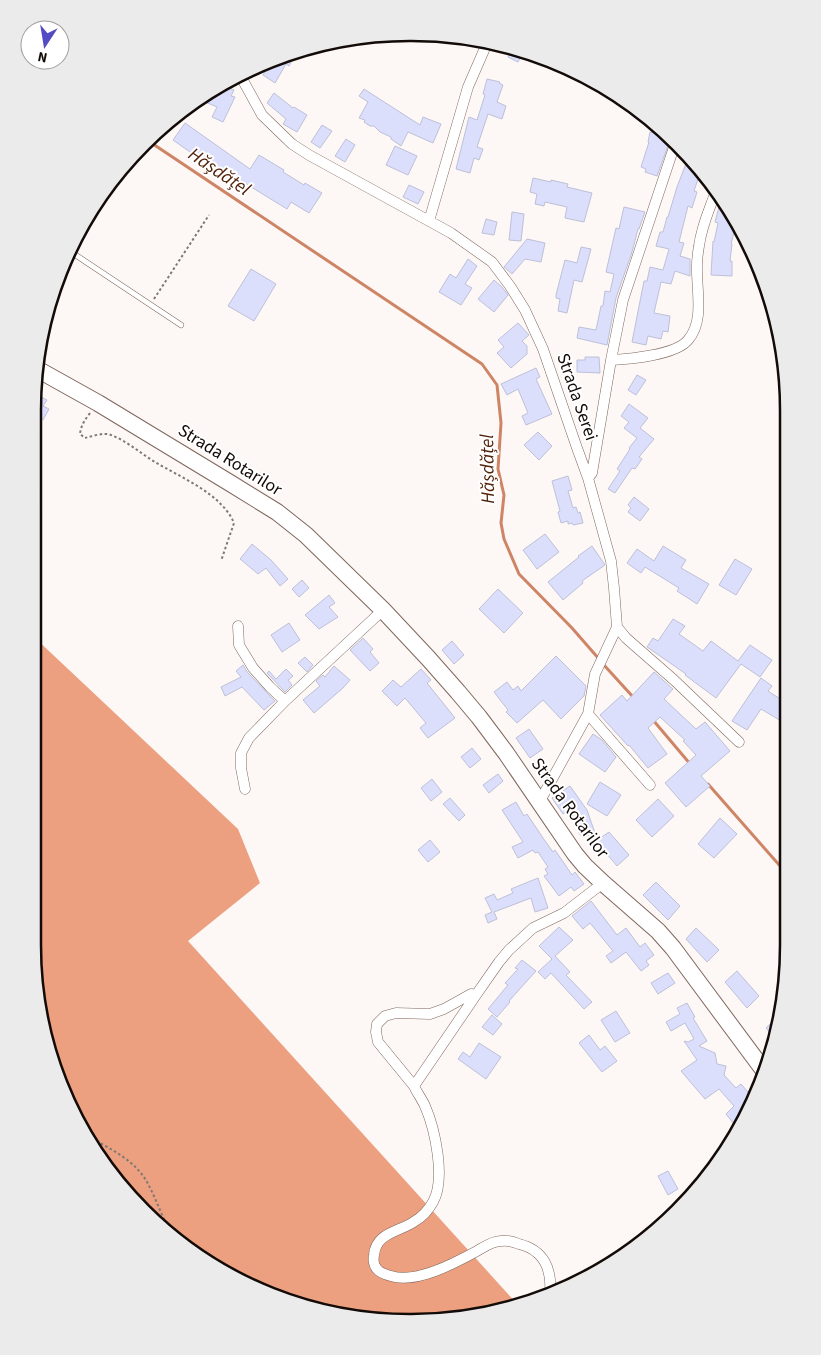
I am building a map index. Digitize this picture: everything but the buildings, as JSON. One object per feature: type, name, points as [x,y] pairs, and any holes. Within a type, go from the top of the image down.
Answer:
[{"type":"main road","name":"Strada Rotarilor","points":[[43,372],[98,403],[277,512],[324,552],[383,610],[479,717],[540,801],[575,854],[603,884],[658,932],[673,948],[759,1065]]},
{"type":"street","points":[[429,221],[468,87],[485,48]]},
{"type":"street","name":"Strada Serei","points":[[243,81],[262,115],[292,144],[451,233],[492,262],[526,310],[544,350],[588,478],[611,561],[617,627],[595,674],[588,714],[540,801]]},
{"type":"street","name":"Strada Serei","points":[[588,478],[592,473],[611,360],[624,300],[673,150]]},
{"type":"street","points":[[611,360],[633,358],[670,350],[688,341],[694,331],[697,320],[697,264],[699,247],[704,222],[713,199]]},
{"type":"street","points":[[577,448],[596,451]]},
{"type":"street","points":[[245,789],[241,768],[241,753],[250,738],[285,701],[383,610]]},
{"type":"street","points":[[238,626],[239,645],[253,668],[285,701]]},
{"type":"street","points":[[617,627],[626,638],[674,680],[739,742]]},
{"type":"street","points":[[588,714],[650,785]]},
{"type":"street","points":[[414,1086],[498,962],[533,928],[564,913],[603,884]]},
{"type":"street","points":[[476,994],[471,994],[444,1010],[430,1014],[396,1013],[385,1016],[377,1024],[378,1042],[414,1086],[425,1106],[433,1129],[439,1184],[434,1201],[426,1212],[416,1221],[378,1241],[375,1248],[374,1262],[377,1269],[394,1277],[422,1276],[457,1261],[488,1244],[500,1241],[514,1242],[528,1246],[539,1254],[547,1266],[551,1287]]},
{"type":"lane","points":[[75,255],[181,325]]},
{"type":"path","points":[[150,305],[209,215]]},
{"type":"path","points":[[98,403],[83,421],[80,434],[85,438],[109,434],[123,441],[220,502],[230,514],[234,523],[221,560]]},
{"type":"path","points":[[99,1144],[138,1169],[147,1181],[164,1220]]},
{"type":"shaded area","points":[[41,644],[238,829],[260,883],[188,941],[513,1299],[459,1311],[410,1314],[386,1313],[338,1307],[269,1286],[205,1252],[167,1222],[133,1188],[103,1150],[69,1086],[54,1040],[44,993],[41,944]]},
{"type":"waterway","name":"Hășdățel","points":[[154,145],[482,364],[497,385],[501,423],[498,469],[504,495],[501,523],[504,539],[519,574],[572,628],[599,659]]},
{"type":"waterway","name":"Hășdățel","points":[[603,664],[634,698]]},
{"type":"waterway","name":"Hășdățel","points":[[653,720],[691,765]]},
{"type":"waterway","name":"Hășdățel","points":[[708,784],[780,866]]}]
